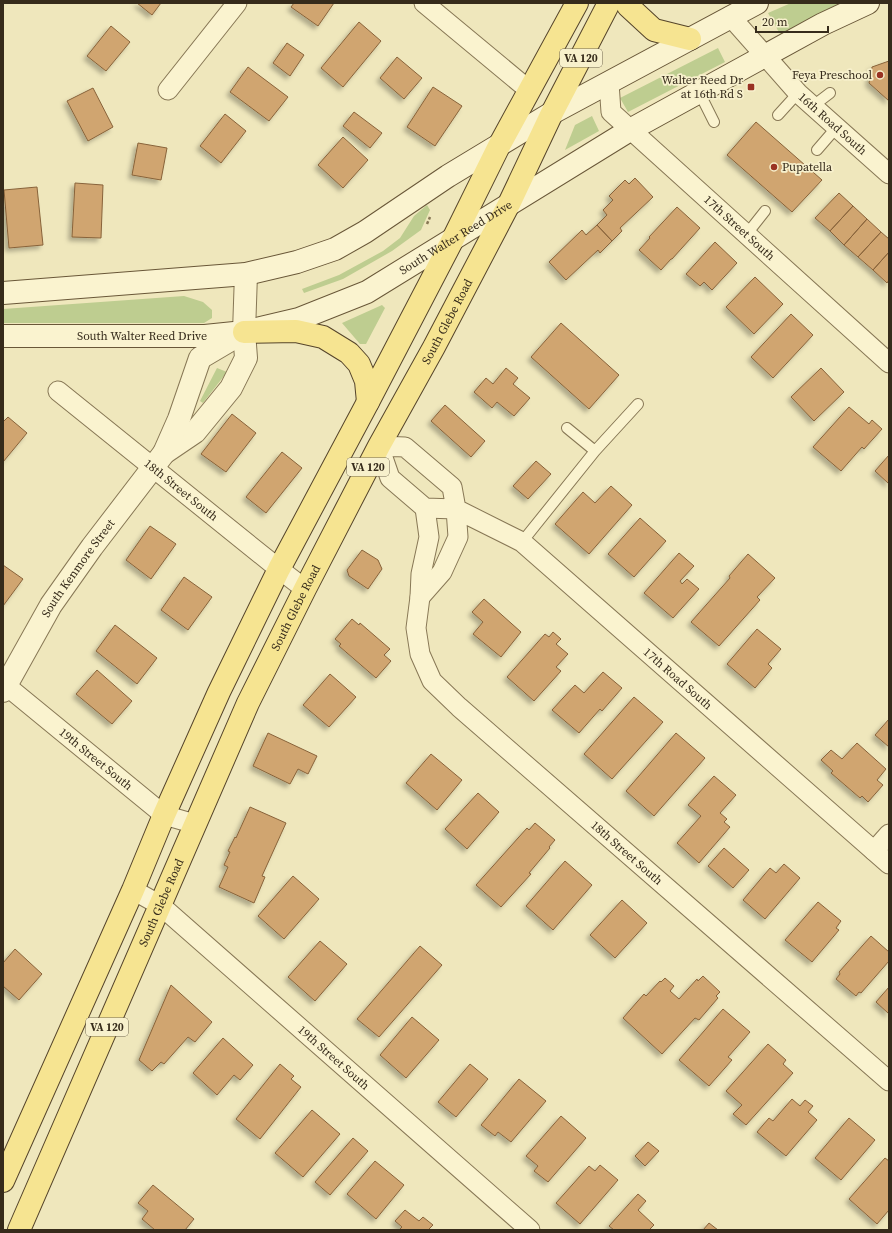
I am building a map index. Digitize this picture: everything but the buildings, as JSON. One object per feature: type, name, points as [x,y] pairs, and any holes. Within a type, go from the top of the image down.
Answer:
[{"type":"main road","name":"VA 120","points":[[3,1181],[133,890],[164,815],[219,692],[279,569],[355,428],[453,239],[499,146],[577,3]]},
{"type":"main road","name":"South Glebe Road","points":[[19,1230],[248,703],[305,588],[379,446],[438,340],[509,204],[552,113],[609,3]]},
{"type":"main road","points":[[627,3],[628,6],[654,30],[690,39]]},
{"type":"main road","points":[[3,294],[246,274],[297,262],[335,249],[365,232],[448,176],[552,113],[690,39],[729,10],[757,3]]},
{"type":"main road","name":"South Walter Reed Drive","points":[[3,336],[205,336],[244,332],[299,319],[367,292],[630,130],[765,55],[868,3]]},
{"type":"main road","points":[[530,91],[552,113]]},
{"type":"main road","name":"South Kenmore Street","points":[[158,461],[195,432],[231,388],[246,358],[244,332],[246,274]]},
{"type":"main road","points":[[244,332],[296,331],[323,337],[349,353],[359,364],[366,381],[368,402]]},
{"type":"main road","name":"South Kenmore Street","points":[[4,686],[51,605],[92,546],[158,461],[179,419],[200,358],[244,332]]},
{"type":"main road","points":[[355,428],[379,446]]},
{"type":"street","points":[[168,90],[237,3]]},
{"type":"street","points":[[424,3],[530,91]]},
{"type":"street","name":"16th Road South","points":[[729,10],[798,94],[889,174]]},
{"type":"street","name":"17th Street South","points":[[609,83],[611,112],[889,363]]},
{"type":"street","name":"18th Street South","points":[[58,390],[158,461],[279,569],[305,588]]},
{"type":"street","points":[[420,597],[442,572],[458,537],[456,509],[452,487],[405,447],[379,446],[390,478],[424,508]]},
{"type":"street","name":"18th Street South","points":[[424,508],[429,537],[421,574],[416,628],[420,654],[432,681],[459,707],[889,1080]]},
{"type":"street","name":"17th Road South","points":[[424,508],[456,509],[522,542],[889,864]]},
{"type":"street","name":"19th Street South","points":[[4,686],[164,815],[195,824]]},
{"type":"street","points":[[874,851],[889,834]]},
{"type":"street","name":"19th Street South","points":[[133,890],[160,905],[530,1230]]},
{"type":"lane","points":[[699,92],[714,122]]},
{"type":"lane","points":[[813,106],[830,93]]},
{"type":"lane","points":[[778,115],[798,94]]},
{"type":"lane","points":[[818,150],[836,128]]},
{"type":"lane","points":[[746,235],[765,211]]},
{"type":"lane","points":[[522,542],[595,451],[638,404]]},
{"type":"lane","points":[[567,428],[595,451]]},
{"type":"green space","points":[[791,3],[841,3],[780,34],[768,13]]},
{"type":"green space","points":[[718,48],[725,62],[628,112],[620,98]]},
{"type":"green space","points":[[592,116],[599,131],[565,150],[575,125]]},
{"type":"green space","points":[[427,205],[430,210],[421,230],[392,251],[343,279],[304,293],[302,289],[339,275],[383,251],[400,238],[414,216]]},
{"type":"green space","points":[[184,296],[203,302],[212,310],[212,318],[204,323],[3,323],[3,309]]},
{"type":"green space","points":[[382,305],[385,308],[366,344],[360,344],[342,323]]},
{"type":"green space","points":[[217,368],[227,372],[203,403],[200,401]]},
{"type":"place","name":"Feya Preschool","points":[[880,75]]},
{"type":"place","name":"Walter Reed Dr at 16th Rd S","points":[[751,87]]},
{"type":"place","name":"Pupatella","points":[[774,167]]}]
